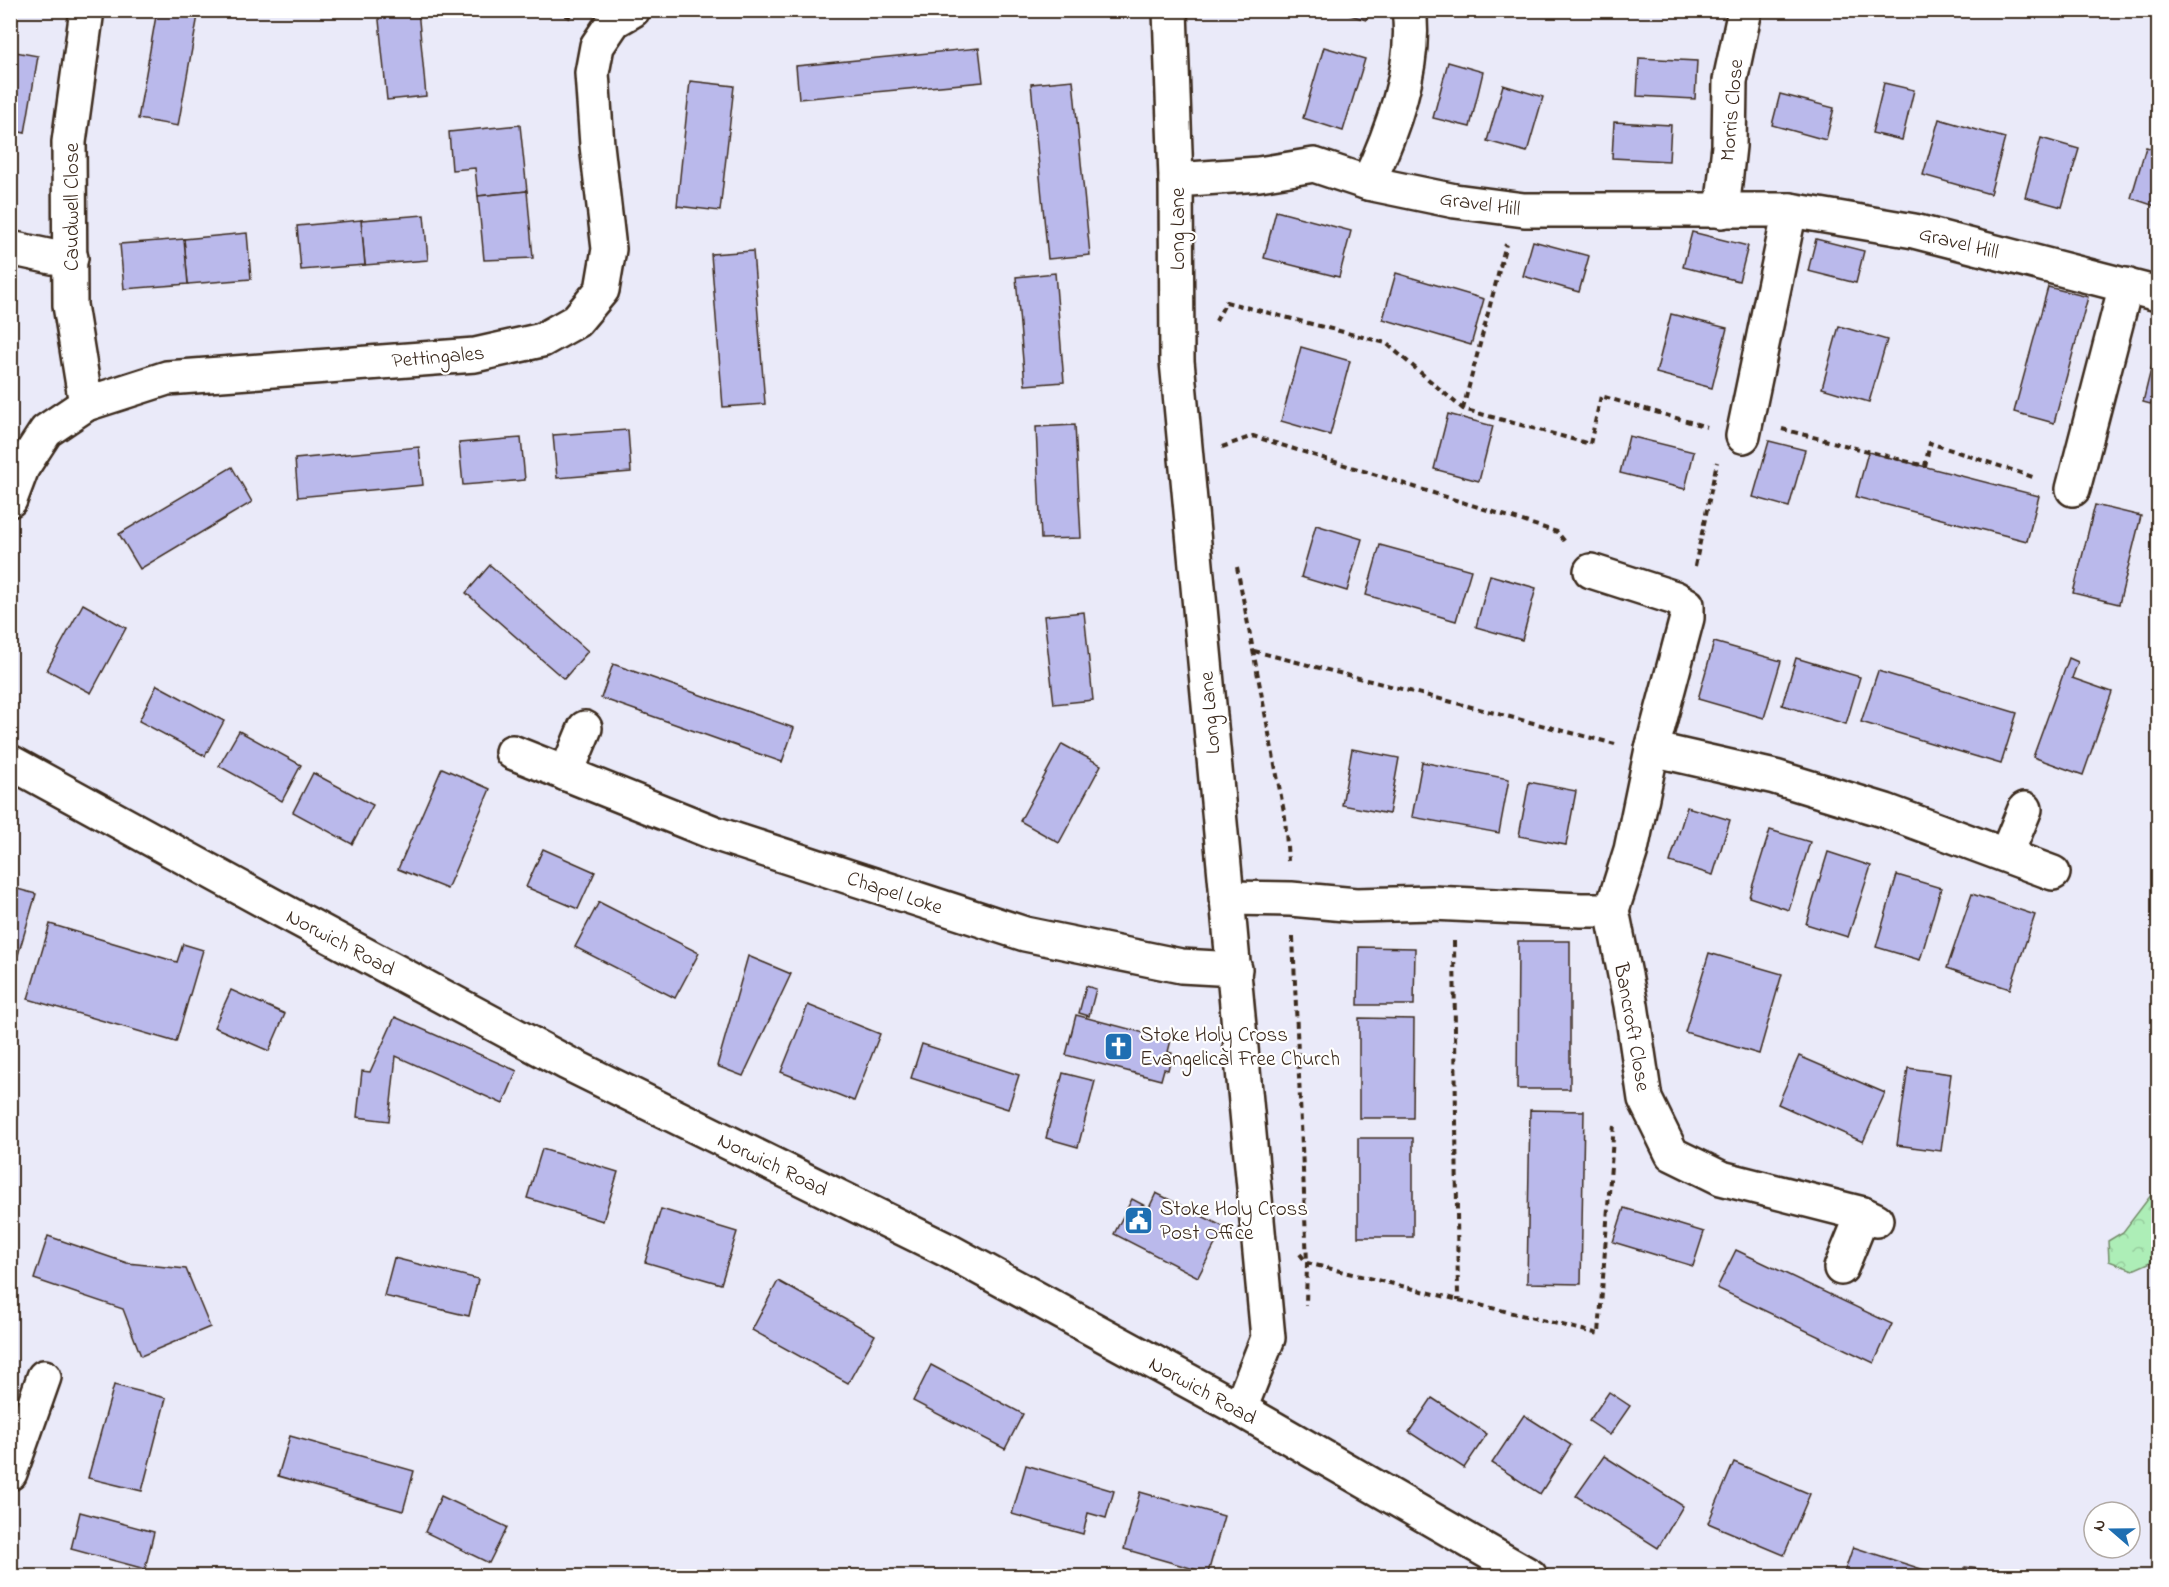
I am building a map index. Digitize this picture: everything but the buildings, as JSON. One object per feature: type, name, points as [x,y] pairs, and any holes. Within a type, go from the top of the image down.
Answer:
[{"type":"street","name":"Caudwell Close","points":[[86,404],[70,304],[69,142],[87,10]]},
{"type":"street","name":"Pettingales","points":[[10,500],[22,468],[46,431],[86,404],[167,378],[475,355],[542,340],[576,321],[602,290],[609,249],[597,146],[592,73],[595,55],[597,46],[614,21],[633,10]]},
{"type":"street","name":"Long Lane","points":[[1170,10],[1176,180],[1177,361],[1268,1338],[1240,1409]]},
{"type":"street","points":[[1368,183],[1389,139],[1403,86],[1412,31],[1409,10]]},
{"type":"street","name":"Morris Close","points":[[1722,211],[1729,146],[1730,81],[1745,10]]},
{"type":"street","name":"Gravel Hill","points":[[1176,180],[1259,174],[1314,165],[1368,183],[1455,201],[1515,208],[1790,210],[1914,231],[2147,284],[2073,489]]},
{"type":"street","points":[[1738,429],[1790,210]]},
{"type":"street","points":[[10,248],[52,257],[71,258]]},
{"type":"street","points":[[1591,572],[1675,598],[1687,605]]},
{"type":"street","name":"Bancroft Close","points":[[1687,605],[1687,618],[1678,658],[1652,748],[1631,850],[1612,910],[1631,1005],[1645,1099],[1672,1154],[1721,1178],[1870,1217],[1841,1268]]},
{"type":"street","points":[[566,774],[585,728]]},
{"type":"street","points":[[1652,748],[1775,777],[1886,811],[2053,873]]},
{"type":"street","name":"Chapel Loke","points":[[512,752],[717,834],[1025,934],[1181,966],[1235,969]]},
{"type":"street","name":"Norwich Road","points":[[10,762],[567,1063],[949,1251],[1240,1409],[1530,1576]]},
{"type":"street","points":[[2006,855],[2025,809]]},
{"type":"street","points":[[1226,898],[1291,898],[1356,905],[1454,904],[1612,910]]},
{"type":"street","points":[[10,1473],[16,1441],[44,1377]]},
{"type":"path","points":[[1463,409],[1515,208]]},
{"type":"path","points":[[1212,331],[1226,302],[1386,343],[1463,409],[1590,444],[1601,396],[1738,429],[1925,466],[1930,443],[2073,489]]},
{"type":"path","points":[[1687,605],[1738,429]]},
{"type":"path","points":[[1215,450],[1253,436],[1557,532],[1591,572]]},
{"type":"path","points":[[1253,651],[1622,746],[1652,748]]},
{"type":"path","points":[[1454,904],[1458,1300]]},
{"type":"path","points":[[1307,1263],[1599,1334],[1615,1104],[1645,1099]]},
{"type":"green space","points":[[2158,1186],[2158,1259],[2133,1270],[2109,1261],[2108,1241],[2123,1232]]},
{"type":"place","name":"Stoke Holy Cross Evangelical Free Church","points":[[1119,1046]]},
{"type":"place","name":"Stoke Holy Cross Post Office","points":[[1139,1220]]}]
